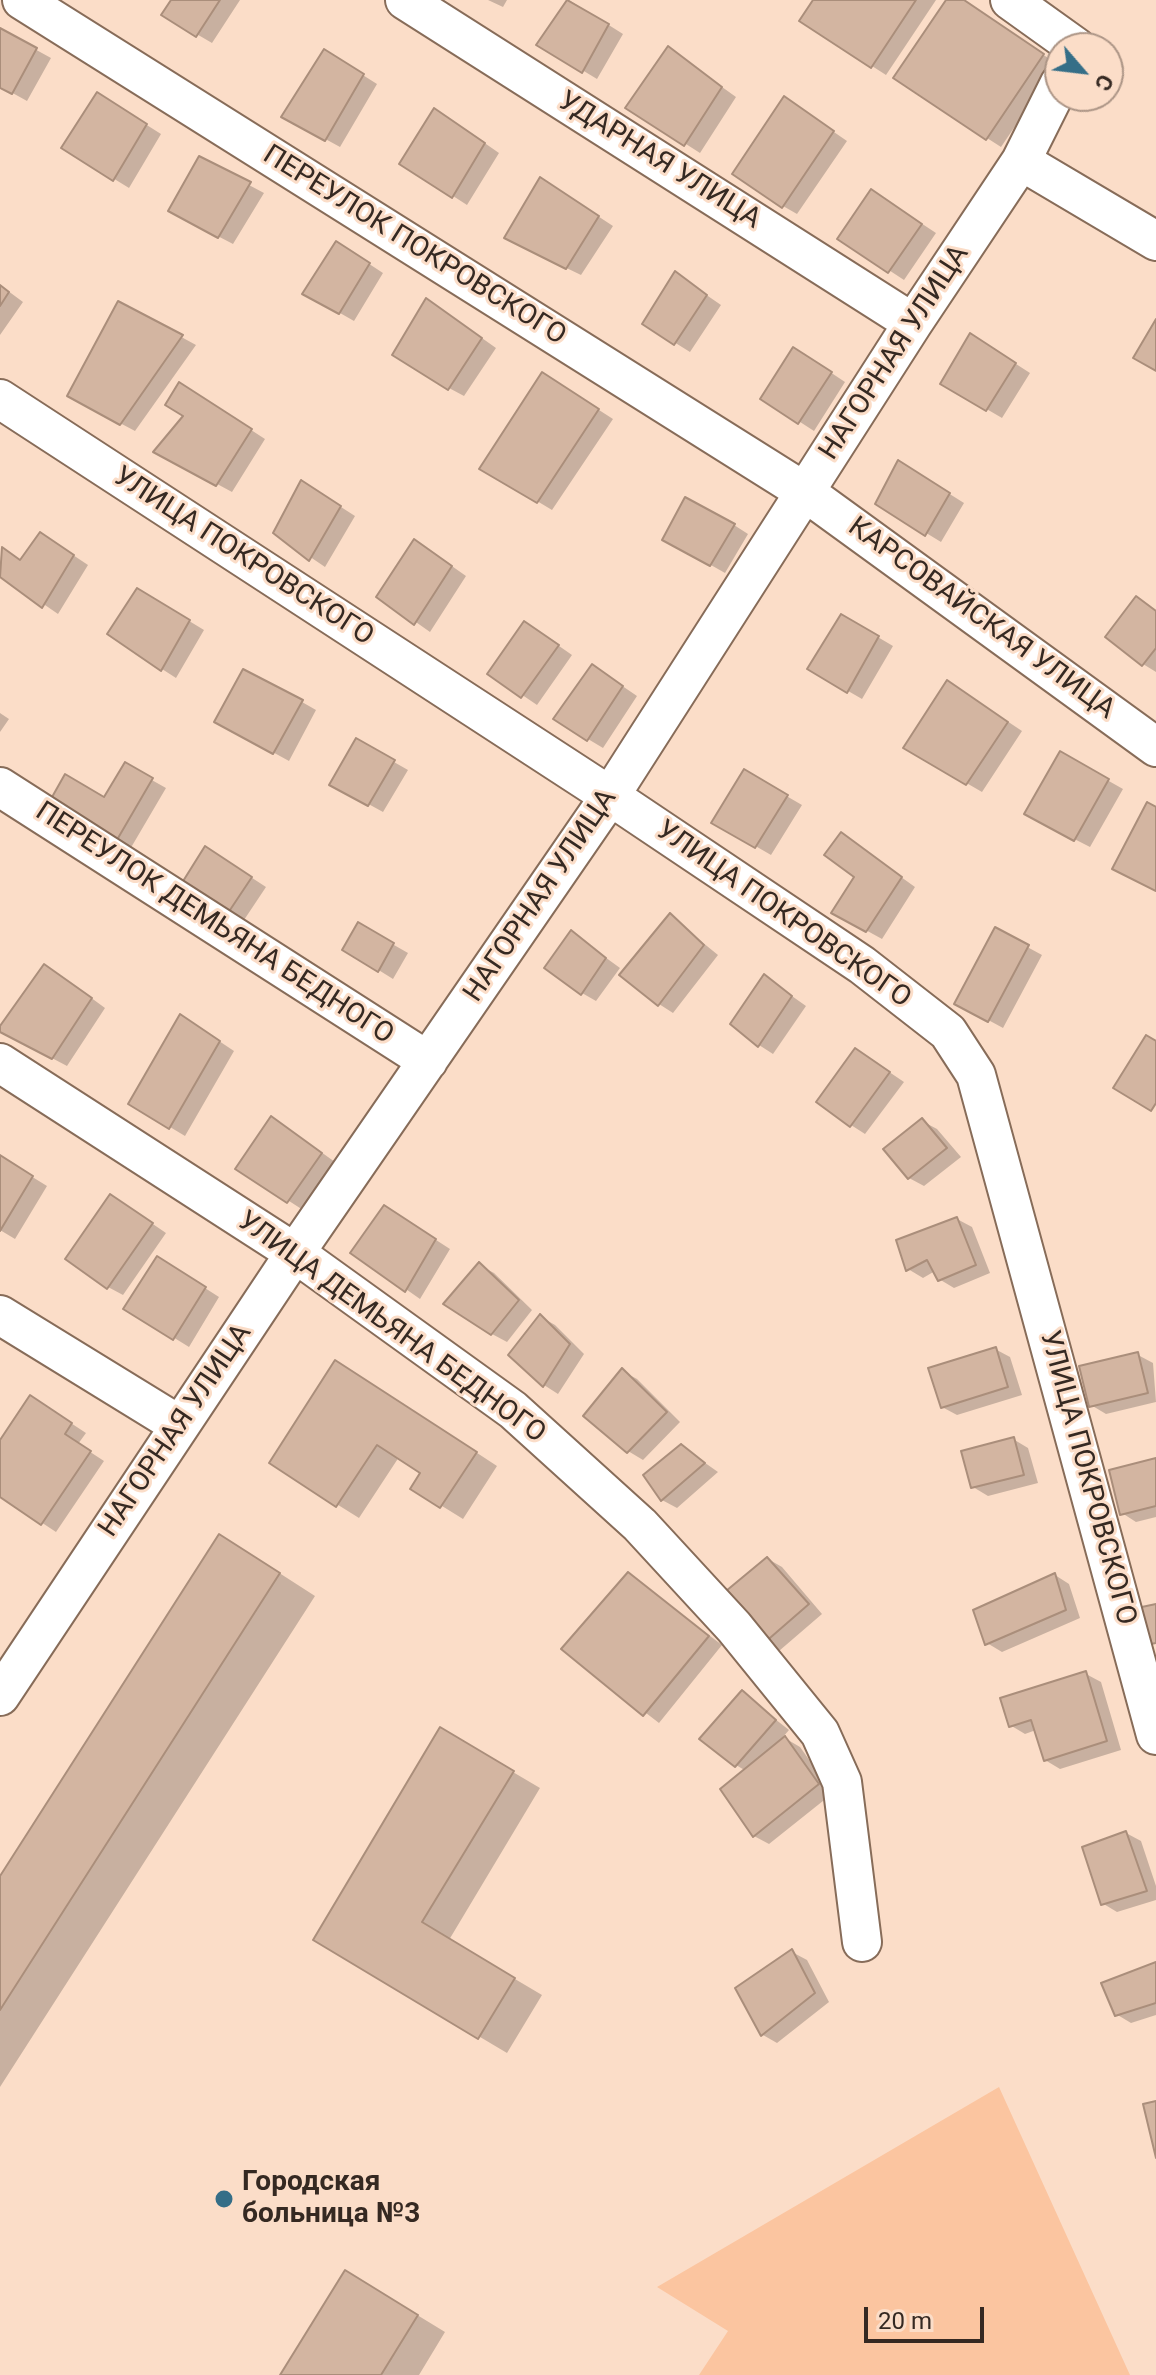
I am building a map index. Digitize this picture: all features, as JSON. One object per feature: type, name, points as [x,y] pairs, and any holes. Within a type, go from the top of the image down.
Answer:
[{"type":"street","name":"ПЕРЕУЛОК ПОКРОВСКОГО","points":[[22,0],[805,492]]},
{"type":"street","name":"УДАРНАЯ УЛИЦА","points":[[405,0],[913,323]]},
{"type":"street","points":[[1010,0],[1055,32]]},
{"type":"street","name":"НАГОРНАЯ УЛИЦА","points":[[0,1696],[295,1253],[610,796],[913,323],[1021,161],[1046,112]]},
{"type":"street","points":[[1021,161],[1156,241]]},
{"type":"street","name":"УЛИЦА ПОКРОВСКОГО","points":[[0,399],[610,796],[862,965],[948,1032],[976,1075],[1156,1735]]},
{"type":"street","name":"КАРСОВАЙСКАЯ УЛИЦА","points":[[805,492],[1156,747]]},
{"type":"street","name":"ПЕРЕУЛОК ДЕМЬЯНА БЕДНОГО","points":[[0,787],[428,1061]]},
{"type":"street","name":"УЛИЦА ДЕМЬЯНА БЕДНОГО","points":[[0,1063],[295,1253],[513,1410],[640,1525],[734,1627],[820,1733],[842,1782],[862,1942]]},
{"type":"street","points":[[0,1315],[179,1425]]},
{"type":"shaded area","points":[[999,2087],[1130,2375],[699,2375],[728,2331],[657,2287]]},
{"type":"building","points":[[171,0],[220,0],[196,37],[161,15]]},
{"type":"building","points":[[567,0],[609,24],[582,73],[536,45]]},
{"type":"building","points":[[813,0],[916,0],[871,68],[799,21]]},
{"type":"building","points":[[946,0],[964,0],[1044,54],[986,140],[893,78]]},
{"type":"building","points":[[0,28],[37,48],[12,94],[0,88]]},
{"type":"building","points":[[668,46],[722,87],[684,146],[625,108]]},
{"type":"building","points":[[324,49],[364,74],[325,141],[281,117]]},
{"type":"building","points":[[97,92],[147,124],[113,181],[61,148]]},
{"type":"building","points":[[784,96],[834,131],[782,208],[732,174]]},
{"type":"building","points":[[434,108],[485,143],[452,198],[399,164]]},
{"type":"building","points":[[199,156],[251,182],[218,238],[168,211]]},
{"type":"building","points":[[540,177],[599,216],[566,269],[504,238]]},
{"type":"building","points":[[871,189],[922,224],[888,273],[837,239]]},
{"type":"building","points":[[336,241],[370,263],[339,314],[302,294]]},
{"type":"building","points":[[675,271],[707,295],[674,345],[642,324]]},
{"type":"building","points":[[0,285],[9,292],[0,306]]},
{"type":"building","points":[[426,298],[482,338],[448,390],[392,355]]},
{"type":"building","points":[[118,301],[183,335],[120,425],[67,396]]},
{"type":"building","points":[[1156,319],[1156,371],[1133,358]]},
{"type":"building","points":[[970,333],[1016,363],[986,411],[940,384]]},
{"type":"building","points":[[793,347],[832,372],[798,424],[760,399]]},
{"type":"building","points":[[542,372],[599,409],[537,503],[479,469]]},
{"type":"building","points":[[179,382],[252,429],[216,486],[153,452],[183,416],[165,405]]},
{"type":"building","points":[[898,460],[950,493],[925,536],[875,504]]},
{"type":"building","points":[[301,480],[341,506],[309,561],[273,533]]},
{"type":"building","points":[[685,497],[735,524],[710,566],[662,540]]},
{"type":"building","points":[[40,532],[74,555],[42,608],[0,577],[2,547],[20,560]]},
{"type":"building","points":[[414,539],[452,566],[414,625],[376,597]]},
{"type":"building","points":[[137,588],[190,620],[161,671],[107,634]]},
{"type":"building","points":[[1136,596],[1156,611],[1156,648],[1142,666],[1105,637]]},
{"type":"building","points":[[841,614],[879,636],[847,693],[807,669]]},
{"type":"building","points":[[524,621],[559,645],[521,698],[487,674]]},
{"type":"building","points":[[592,664],[623,686],[587,741],[553,719]]},
{"type":"building","points":[[243,669],[303,700],[273,754],[214,722]]},
{"type":"building","points":[[947,680],[1008,722],[966,785],[903,748]]},
{"type":"building","points":[[356,738],[395,760],[368,806],[329,785]]},
{"type":"building","points":[[1060,751],[1109,779],[1074,841],[1024,814]]},
{"type":"building","points":[[125,762],[153,778],[114,845],[47,806],[65,774],[104,797]]},
{"type":"building","points":[[744,769],[788,795],[755,848],[711,823]]},
{"type":"building","points":[[1147,802],[1156,807],[1156,891],[1112,869]]},
{"type":"building","points":[[841,832],[902,877],[866,932],[831,913],[854,877],[824,855]]},
{"type":"building","points":[[205,846],[252,877],[226,916],[180,886]]},
{"type":"building","points":[[670,913],[704,945],[658,1006],[619,975]]},
{"type":"building","points":[[358,922],[394,943],[378,972],[342,950]]},
{"type":"building","points":[[995,927],[1029,945],[988,1022],[954,1004]]},
{"type":"building","points":[[571,930],[606,958],[581,995],[544,968]]},
{"type":"building","points":[[44,964],[92,998],[52,1059],[0,1032],[0,1026]]},
{"type":"building","points":[[764,974],[792,996],[758,1047],[730,1024]]},
{"type":"building","points":[[180,1014],[220,1041],[169,1129],[128,1104]]},
{"type":"building","points":[[1146,1035],[1156,1041],[1156,1103],[1151,1111],[1113,1088]]},
{"type":"building","points":[[855,1048],[890,1072],[850,1127],[816,1102]]},
{"type":"building","points":[[271,1116],[322,1153],[287,1203],[235,1169]]},
{"type":"building","points":[[922,1118],[947,1148],[908,1179],[883,1149]]},
{"type":"building","points":[[0,1155],[33,1176],[0,1231]]},
{"type":"building","points":[[110,1194],[153,1223],[107,1289],[65,1259]]},
{"type":"building","points":[[384,1205],[436,1239],[405,1292],[350,1253]]},
{"type":"building","points":[[957,1217],[976,1265],[938,1281],[927,1260],[906,1271],[896,1240]]},
{"type":"building","points":[[157,1256],[206,1287],[173,1340],[123,1309]]},
{"type":"building","points":[[479,1262],[519,1300],[491,1335],[443,1304]]},
{"type":"building","points":[[540,1314],[570,1344],[543,1387],[508,1355]]},
{"type":"building","points":[[996,1347],[1008,1387],[941,1408],[928,1368]]},
{"type":"building","points":[[1138,1352],[1148,1393],[1089,1407],[1079,1366]]},
{"type":"building","points":[[335,1360],[477,1452],[440,1508],[410,1489],[420,1473],[377,1445],[336,1507],[269,1463]]},
{"type":"building","points":[[622,1368],[667,1412],[627,1453],[583,1416]]},
{"type":"building","points":[[30,1395],[72,1423],[65,1434],[91,1451],[41,1525],[0,1497],[0,1440]]},
{"type":"building","points":[[1014,1437],[1024,1475],[971,1488],[961,1451]]},
{"type":"building","points":[[681,1444],[705,1463],[661,1501],[643,1475]]},
{"type":"building","points":[[1156,1458],[1156,1506],[1120,1515],[1109,1470]]},
{"type":"building","points":[[219,1534],[280,1573],[0,2010],[0,1876]]},
{"type":"building","points":[[767,1557],[809,1604],[763,1644],[726,1591]]},
{"type":"building","points":[[628,1572],[709,1636],[643,1716],[561,1649]]},
{"type":"building","points":[[1055,1573],[1066,1610],[985,1645],[973,1610]]},
{"type":"building","points":[[1156,1604],[1156,1643],[1146,1645],[1137,1608]]},
{"type":"building","points":[[1086,1671],[1107,1741],[1044,1761],[1031,1720],[1009,1727],[1000,1698]]},
{"type":"building","points":[[742,1690],[776,1720],[735,1767],[699,1739]]},
{"type":"building","points":[[440,1727],[514,1771],[422,1922],[515,1978],[478,2039],[313,1940]]},
{"type":"building","points":[[785,1736],[819,1784],[753,1837],[720,1789]]},
{"type":"building","points":[[1126,1831],[1147,1891],[1101,1905],[1082,1847]]},
{"type":"building","points":[[792,1949],[815,1993],[761,2036],[735,1988]]},
{"type":"building","points":[[1156,1962],[1156,2003],[1115,2016],[1101,1983]]},
{"type":"building","points":[[1156,2101],[1156,2158],[1143,2104]]},
{"type":"building","points":[[345,2270],[418,2315],[381,2375],[280,2375]]},
{"type":"place","name":"Городская больница №3","points":[[224,2199]]}]
